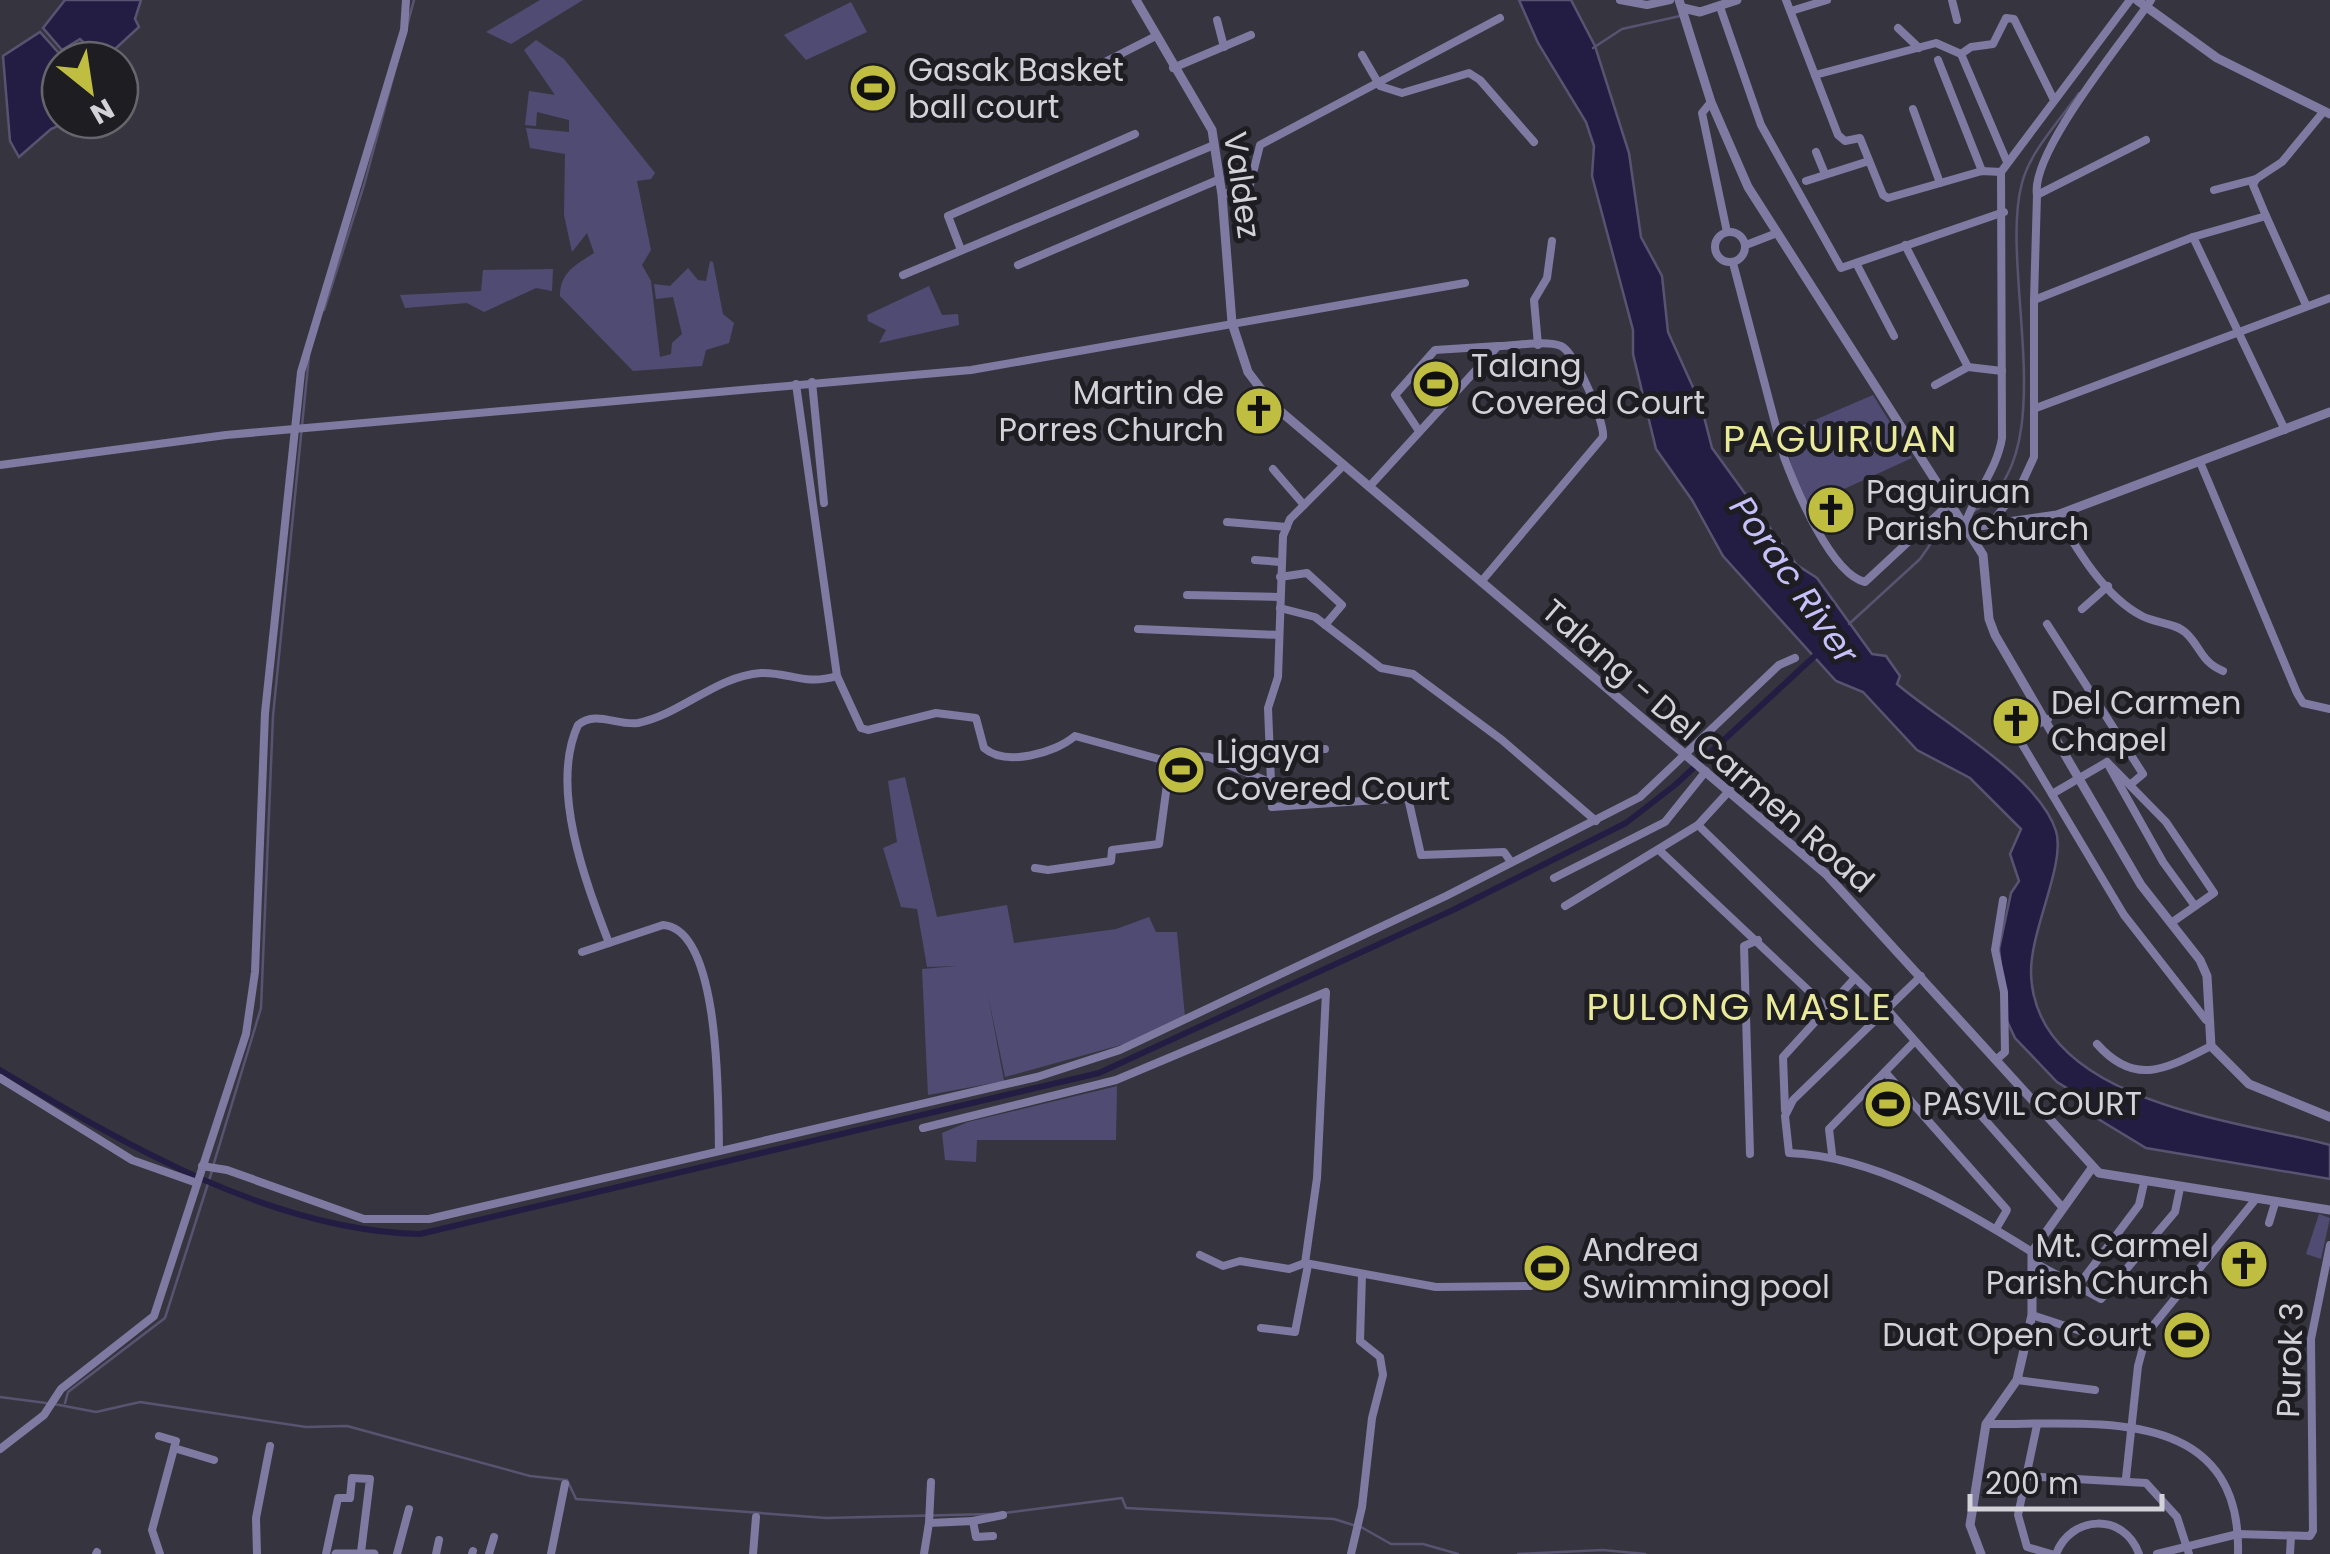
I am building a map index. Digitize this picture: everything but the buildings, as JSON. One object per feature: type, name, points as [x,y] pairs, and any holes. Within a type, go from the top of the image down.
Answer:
[{"type":"street","points":[[0,1449],[52,1407],[57,1393],[154,1316],[206,1167],[246,1034],[253,998],[264,713],[300,431],[305,355],[404,30],[406,0]]},
{"type":"street","name":"Valdez","points":[[1136,0],[1173,68],[1203,112],[1214,144],[1228,276]]},
{"type":"street","points":[[1620,0],[1647,5],[1670,0]]},
{"type":"street","points":[[1681,4],[1700,12],[1737,0]]},
{"type":"street","points":[[1786,0],[1838,134],[1845,141],[1860,138],[1880,192],[1888,198],[1982,171],[2001,172]]},
{"type":"street","points":[[1791,11],[1826,0]]},
{"type":"street","points":[[1952,0],[1957,20]]},
{"type":"street","points":[[1965,522],[1999,459],[2004,212],[2001,172],[2054,98],[2142,3]]},
{"type":"street","points":[[2142,3],[2217,58],[2327,112],[2282,162],[2256,178],[2214,190]]},
{"type":"street","points":[[1991,524],[2022,483],[2034,457],[2037,195],[2034,182],[2042,162],[2142,3]]},
{"type":"street","points":[[1681,4],[1711,102],[1748,187],[1952,508],[1965,522],[1982,555],[1989,619],[1995,635],[2048,719],[2141,885],[2207,976],[2206,1020],[2211,1046],[2249,1084],[2330,1117]]},
{"type":"street","points":[[1720,7],[1761,125],[1841,268],[2004,212]]},
{"type":"street","points":[[1222,195],[1250,185],[1260,145],[1380,86],[1500,18]]},
{"type":"street","points":[[1961,54],[1971,47],[1993,44],[2006,18],[2014,19],[2054,98]]},
{"type":"street","points":[[1217,20],[1224,47]]},
{"type":"street","points":[[1898,28],[1919,48]]},
{"type":"street","points":[[1173,68],[1250,34]]},
{"type":"street","points":[[1095,68],[1156,36]]},
{"type":"street","points":[[1815,75],[1936,44],[1961,54],[2007,162]]},
{"type":"street","points":[[1362,56],[1380,86],[1402,94],[1469,73],[1480,80],[1534,142]]},
{"type":"street","points":[[1938,60],[1982,171]]},
{"type":"street","points":[[1711,102],[1702,114],[1726,232]]},
{"type":"street","points":[[1912,109],[1940,183]]},
{"type":"street","points":[[961,250],[948,216],[1136,134]]},
{"type":"street","points":[[2037,195],[2146,140]]},
{"type":"street","points":[[903,275],[1214,144]]},
{"type":"street","points":[[1816,152],[1825,174]]},
{"type":"street","points":[[1806,182],[1869,161]]},
{"type":"street","points":[[2256,178],[2253,185],[2306,306]]},
{"type":"street","points":[[1018,265],[1220,179]]},
{"type":"street","points":[[2034,300],[2193,237],[2266,216]]},
{"type":"street","points":[[1726,232],[1739,234],[1746,246],[1743,256],[1733,263],[1721,260],[1714,250],[1717,239],[1726,232]]},
{"type":"street","points":[[1746,246],[1777,233]]},
{"type":"street","points":[[2193,237],[2285,430]]},
{"type":"street","points":[[1538,345],[1534,300],[1548,278],[1552,242]]},
{"type":"street","points":[[1905,245],[1968,367]]},
{"type":"street","points":[[1733,263],[1795,488],[1842,570],[1865,582],[1952,508]]},
{"type":"street","points":[[1856,263],[1894,336]]},
{"type":"street","name":"Talang - Del Carmen Road","points":[[1228,276],[1232,324],[1248,372],[1272,406],[1826,874],[2092,1168]]},
{"type":"street","points":[[0,465],[172,440],[1027,362],[1465,283]]},
{"type":"street","points":[[2036,408],[2330,298]]},
{"type":"street","points":[[1419,431],[1395,395],[1436,350],[1558,345],[1567,350],[1596,408],[1603,437],[1482,582]]},
{"type":"street","points":[[1369,487],[1498,346]]},
{"type":"street","points":[[1935,385],[1968,367],[2002,370]]},
{"type":"street","points":[[812,382],[824,503]]},
{"type":"street","points":[[796,384],[837,676],[865,730],[946,714],[976,718],[984,748],[999,757],[1045,752],[1074,736],[1170,762]]},
{"type":"street","points":[[1965,522],[2022,523],[2057,515],[2330,412]]},
{"type":"street","points":[[2200,462],[2297,693],[2303,703],[2330,709]]},
{"type":"street","points":[[1344,466],[1287,527],[1280,562],[1278,677],[1268,708],[1272,807],[1408,798],[1420,855],[1504,852],[1511,862]]},
{"type":"street","points":[[1273,469],[1304,505]]},
{"type":"street","points":[[2057,515],[2079,553],[2108,586],[2140,616],[2185,631],[2203,660],[2223,671]]},
{"type":"street","points":[[1226,522],[1287,527]]},
{"type":"street","points":[[1255,560],[1280,562]]},
{"type":"street","points":[[1280,578],[1308,574],[1342,605],[1325,625]]},
{"type":"street","points":[[2082,609],[2108,586]]},
{"type":"street","points":[[1187,595],[1280,597]]},
{"type":"street","points":[[1280,608],[1315,617],[1380,668],[1413,674],[1502,740],[1596,821]]},
{"type":"street","points":[[2048,624],[2144,774],[2131,784]]},
{"type":"street","points":[[1138,630],[1279,635]]},
{"type":"street","points":[[206,1167],[364,1219],[392,1222],[472,1211],[1037,1080],[1161,1032],[1640,797],[1689,757],[1780,665],[1795,658]]},
{"type":"street","points":[[609,943],[574,832],[568,764],[578,725],[594,718],[644,721],[750,675],[813,682],[837,676]]},
{"type":"street","points":[[2048,719],[2018,736],[2124,914],[2206,1020]]},
{"type":"street","points":[[1270,753],[1325,749]]},
{"type":"street","points":[[1035,868],[1048,870],[1111,861],[1112,850],[1159,844],[1170,762],[1178,754],[1193,752],[1272,784]]},
{"type":"street","points":[[2052,794],[2107,762]]},
{"type":"street","points":[[2107,762],[2166,822],[2214,894],[2171,923]]},
{"type":"street","points":[[2107,762],[2164,862],[2196,906]]},
{"type":"street","points":[[1554,878],[1665,822],[1704,769]]},
{"type":"street","points":[[1565,906],[1698,825],[1730,790]]},
{"type":"street","points":[[1698,825],[1886,1008],[2063,1208]]},
{"type":"street","points":[[1629,842],[1645,860]]},
{"type":"street","points":[[1659,850],[1828,1008]]},
{"type":"street","points":[[1996,1060],[2005,1052],[2004,992],[1995,950],[2002,900]]},
{"type":"street","points":[[582,952],[670,925],[693,949],[712,1009],[719,1151]]},
{"type":"street","points":[[1750,1154],[1744,946],[1758,940]]},
{"type":"street","points":[[1785,1116],[1793,1100],[1921,976]]},
{"type":"street","points":[[1855,978],[1783,1057],[1790,1153],[1832,1154],[1870,1168],[1996,1229],[2101,1300],[2175,1212],[2180,1188]]},
{"type":"street","points":[[923,1128],[1154,1066],[1326,992],[1317,1178],[1295,1332],[1261,1328]]},
{"type":"street","points":[[1832,1154],[1828,1129],[1914,1042]]},
{"type":"street","points":[[2097,1044],[2116,1066],[2149,1072],[2174,1065],[2211,1046]]},
{"type":"street","points":[[1886,1072],[2008,1210],[1996,1229]]},
{"type":"street","points":[[0,1078],[132,1160],[198,1183]]},
{"type":"street","points":[[1037,1080],[1040,1098]]},
{"type":"street","points":[[1981,1554],[1970,1525],[1986,1424],[2017,1380],[2032,1315],[2034,1258],[2092,1168],[2105,1177],[2330,1210]]},
{"type":"street","points":[[2078,1286],[2138,1205],[2144,1183]]},
{"type":"street","points":[[2126,1478],[2138,1366],[2147,1332],[2254,1200]]},
{"type":"street","points":[[2269,1223],[2275,1203]]},
{"type":"street","name":"Purok 3","points":[[2291,1536],[2314,1531],[2312,1338],[2315,1301],[2330,1245]]},
{"type":"street","points":[[1200,1255],[1223,1266],[1240,1261],[1289,1269],[1307,1264],[1362,1276],[1418,1280],[1436,1287],[1530,1286]]},
{"type":"street","points":[[1351,1554],[1370,1429],[1383,1375],[1380,1357],[1360,1341],[1362,1276]]},
{"type":"street","points":[[2032,1315],[2102,1338]]},
{"type":"street","points":[[2017,1380],[2095,1390]]},
{"type":"street","points":[[1986,1424],[2134,1426],[2174,1437],[2206,1459],[2228,1490],[2238,1534],[2238,1554]]},
{"type":"street","points":[[2037,1425],[2025,1476],[2020,1528],[2027,1546],[2054,1554],[2072,1533],[2098,1524],[2120,1526],[2129,1532],[2139,1554]]},
{"type":"street","points":[[160,1436],[176,1441],[152,1530],[160,1554]]},
{"type":"street","points":[[257,1554],[256,1518],[270,1446]]},
{"type":"street","points":[[174,1448],[214,1460]]},
{"type":"street","points":[[2025,1476],[2126,1478],[2146,1483],[2167,1502],[2189,1551]]},
{"type":"street","points":[[326,1554],[338,1498],[350,1498],[352,1478],[370,1479],[362,1552]]},
{"type":"street","points":[[924,1554],[930,1482]]},
{"type":"street","points":[[551,1554],[565,1484]]},
{"type":"street","points":[[397,1554],[409,1509]]},
{"type":"street","points":[[929,1518],[973,1521],[1002,1515]]},
{"type":"street","points":[[753,1554],[756,1518]]},
{"type":"street","points":[[973,1521],[976,1537],[993,1536]]},
{"type":"street","points":[[2157,1554],[2189,1551],[2238,1534],[2291,1536],[2290,1554]]},
{"type":"street","points":[[490,1554],[494,1537]]},
{"type":"street","points":[[436,1554],[439,1540]]},
{"type":"street","points":[[339,1554],[374,1554]]},
{"type":"shaded area","points":[[540,0],[583,0],[511,44],[486,32]]},
{"type":"shaded area","points":[[851,2],[867,32],[806,60],[784,35]]},
{"type":"shaded area","points":[[536,40],[564,59],[655,173],[651,179],[637,181],[651,250],[642,265],[651,281],[660,357],[671,354],[672,343],[682,334],[673,297],[656,299],[654,284],[670,286],[688,268],[698,280],[706,281],[710,261],[713,262],[723,314],[734,323],[729,343],[706,350],[702,366],[633,371],[560,296],[566,275],[594,253],[587,233],[572,252],[564,215],[565,154],[530,148],[526,128],[569,132],[569,120],[537,112],[536,126],[525,125],[529,91],[555,95],[524,50]]},
{"type":"shaded area","points":[[553,269],[552,291],[536,288],[484,312],[467,303],[405,308],[400,295],[481,291],[483,270]]},
{"type":"shaded area","points":[[929,286],[942,315],[958,314],[959,325],[879,343],[886,330],[868,321],[867,315]]},
{"type":"shaded area","points":[[1873,395],[1912,458],[1809,505],[1798,486],[1782,434]]},
{"type":"shaded area","points":[[905,777],[937,917],[1007,905],[1014,943],[1116,929],[1149,917],[1156,932],[1177,932],[1185,1017],[1128,1043],[1005,1077],[988,995],[1004,1081],[928,1095],[922,969],[957,966],[927,967],[917,909],[901,907],[883,848],[897,842],[888,781]]},
{"type":"shaded area","points":[[1117,1086],[1116,1140],[977,1140],[976,1162],[945,1160],[942,1133],[968,1122]]},
{"type":"shaded area","points":[[2319,1214],[2330,1218],[2321,1259],[2306,1254]]},
{"type":"water","points":[[65,0],[141,0],[135,19],[139,27],[125,40],[53,40],[43,28]]},
{"type":"water","name":"Porac River","points":[[1519,0],[1571,0],[1595,46],[1629,153],[1641,237],[1662,276],[1668,332],[1701,405],[1712,448],[1797,565],[1817,578],[1872,654],[1886,656],[1900,676],[1897,684],[2010,770],[2046,810],[2058,844],[2032,954],[2031,971],[2040,1015],[2065,1050],[2101,1077],[2146,1098],[2194,1114],[2330,1145],[2330,1179],[2146,1148],[2090,1114],[2075,1093],[2057,1082],[2015,1038],[2007,1021],[1999,949],[2011,893],[2019,881],[2010,854],[2021,829],[1970,778],[1917,750],[1863,692],[1836,681],[1723,556],[1692,500],[1656,449],[1633,354],[1633,330],[1592,176],[1594,146],[1586,122],[1538,43]]},
{"type":"water","points":[[40,32],[47,40],[40,40],[40,139],[19,157],[10,141],[3,56]]},
{"type":"waterway","points":[[324,310],[364,185],[414,0]]},
{"type":"waterway","points":[[1593,48],[1622,29],[1680,16]]},
{"type":"waterway","points":[[1974,511],[2001,485],[2017,450],[2024,360],[2017,264],[2022,183],[2039,147],[2079,93]]},
{"type":"waterway","points":[[214,1163],[261,1008],[273,716],[309,356]]},
{"type":"waterway","name":"Porac River","points":[[1849,624],[1920,559],[1939,532],[1959,521]]},
{"type":"waterway","name":"Porac River","points":[[0,1070],[148,1154],[201,1179],[309,1218],[420,1234],[1099,1073],[1453,910],[1626,823],[1675,785],[1818,653]]},
{"type":"waterway","points":[[65,1403],[68,1392],[165,1318],[212,1171]]},
{"type":"waterway","points":[[0,1397],[46,1403]]},
{"type":"waterway","points":[[54,1404],[96,1412],[140,1402],[306,1427],[347,1426],[530,1476],[567,1480],[576,1499],[826,1518],[992,1514]]},
{"type":"waterway","points":[[1005,1513],[1122,1498],[1126,1508],[1334,1519],[1353,1525]]},
{"type":"waterway","points":[[1361,1527],[1391,1544],[1423,1544],[1458,1554]]},
{"type":"waterway","points":[[1518,1554],[1603,1550],[1645,1554]]},
{"type":"place","name":"Gasak Basket ball court","points":[[873,88]]},
{"type":"place","name":"Talang Covered Court","points":[[1436,384]]},
{"type":"place","name":"Martin de Porres Church","points":[[1259,411]]},
{"type":"place","name":"Paguiruan Parish Church","points":[[1831,510]]},
{"type":"place","name":"Del Carmen Chapel","points":[[2016,721]]},
{"type":"place","name":"Ligaya Covered Court","points":[[1181,770]]},
{"type":"place","name":"PASVIL COURT","points":[[1888,1104]]},
{"type":"place","name":"Mt. Carmel Parish Church","points":[[2244,1264]]},
{"type":"place","name":"Andrea Swimming pool","points":[[1547,1268]]},
{"type":"place","name":"Duat Open Court","points":[[2187,1335]]},
{"type":"district","name":"PAGUIRUAN","points":[[1841,439]]},
{"type":"district","name":"PULONG MASLE","points":[[1740,1007]]}]
